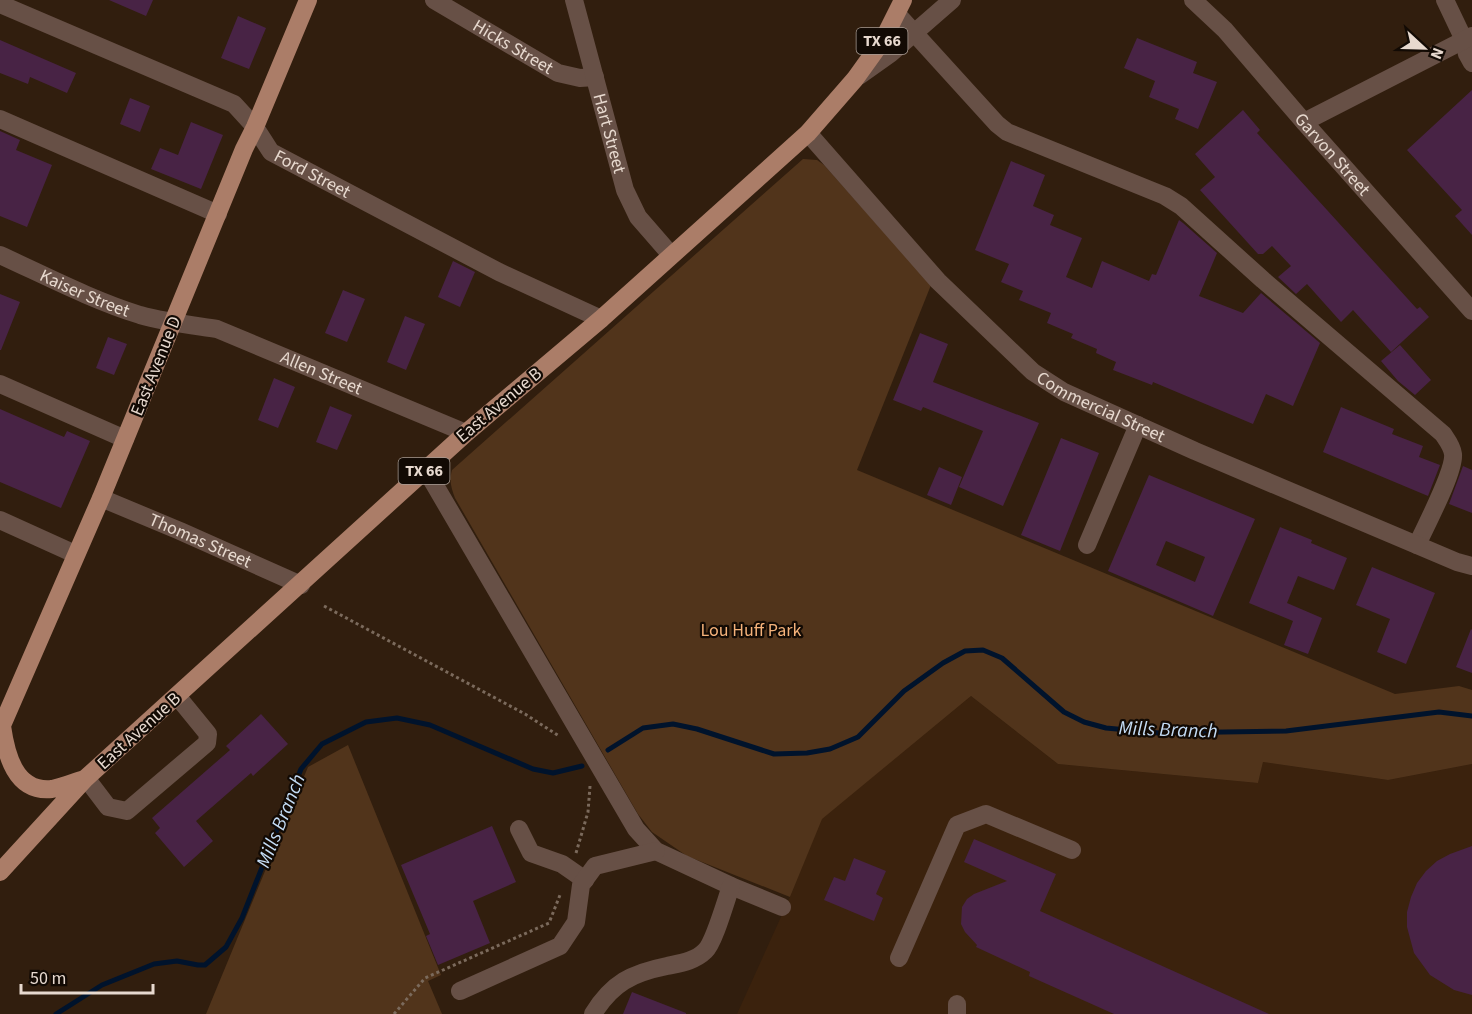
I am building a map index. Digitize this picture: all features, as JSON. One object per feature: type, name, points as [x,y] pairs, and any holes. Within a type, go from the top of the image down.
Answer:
[{"type":"main road","name":"East Avenue D","points":[[1,728],[100,498],[308,0]]},
{"type":"main road","name":"East Avenue B","points":[[0,872],[86,778],[466,433],[601,319],[808,133],[855,78],[883,40],[900,7]]},
{"type":"main road","points":[[1,728],[11,766],[23,780],[51,789],[86,778]]},
{"type":"street","name":"Hicks Street","points":[[434,0],[558,73],[580,78],[596,76]]},
{"type":"street","name":"Hart Street","points":[[574,0],[596,76],[617,168],[625,190],[638,217],[671,255]]},
{"type":"street","points":[[855,78],[890,54],[952,0]]},
{"type":"street","name":"Garvon Street","points":[[1192,0],[1225,30],[1472,311]]},
{"type":"street","points":[[1445,0],[1468,38],[1467,54],[1472,63]]},
{"type":"street","name":"Ford Street","points":[[0,4],[234,104],[255,127],[271,152],[499,272],[601,319]]},
{"type":"street","points":[[900,7],[914,33],[997,124],[1007,132],[1165,196],[1181,206],[1443,434],[1454,456],[1450,471],[1417,545]]},
{"type":"street","points":[[1304,122],[1468,38]]},
{"type":"street","points":[[0,119],[218,214]]},
{"type":"street","name":"Commercial Street","points":[[808,133],[938,281],[1033,372],[1064,393],[1417,545],[1472,566]]},
{"type":"street","name":"Kaiser Street","points":[[0,255],[79,291],[139,314],[173,323]]},
{"type":"street","name":"Allen Street","points":[[173,323],[217,329],[466,433]]},
{"type":"street","points":[[0,384],[125,438]]},
{"type":"street","points":[[1088,545],[1138,425]]},
{"type":"street","points":[[426,470],[636,829],[656,851],[782,907]]},
{"type":"street","name":"Thomas Street","points":[[100,498],[301,585]]},
{"type":"street","points":[[0,520],[75,554]]},
{"type":"street","points":[[86,778],[108,807],[127,811],[207,743],[208,734],[177,696]]},
{"type":"street","points":[[898,958],[957,825],[986,814],[1072,850]]},
{"type":"street","points":[[519,829],[531,853],[562,864],[585,879]]},
{"type":"street","points":[[460,991],[560,946],[576,922],[581,885],[595,866],[656,851]]},
{"type":"street","points":[[593,1014],[602,999],[614,986],[626,979],[649,969],[691,961],[707,950],[731,886]]},
{"type":"path","points":[[324,606],[525,714],[560,736]]},
{"type":"path","points":[[573,861],[588,812],[590,784]]},
{"type":"path","points":[[394,1014],[425,978],[549,923],[561,889]]},
{"type":"shaded area","points":[[971,696],[1058,764],[1258,783],[1263,762],[1388,780],[1472,764],[1472,1014],[737,1014],[790,897],[821,819]]},
{"type":"green space","name":"Lou Huff Park","points":[[803,159],[817,160],[824,165],[931,285],[857,470],[1395,694],[1459,686],[1472,690],[1472,764],[1388,780],[1263,762],[1258,783],[1058,764],[971,696],[822,819],[790,897],[687,856],[652,832],[638,814],[455,498],[451,474],[452,470]]},
{"type":"green space","points":[[348,745],[441,975],[428,981],[442,1014],[206,1014],[308,767]]},
{"type":"building","points":[[109,0],[153,0],[146,16]]},
{"type":"building","points":[[238,16],[266,28],[249,69],[221,58]]},
{"type":"building","points":[[1137,38],[1197,62],[1193,73],[1217,82],[1198,129],[1175,119],[1179,109],[1149,97],[1155,81],[1124,68]]},
{"type":"building","points":[[0,40],[76,73],[67,93],[30,77],[28,84],[0,73]]},
{"type":"building","points":[[1472,90],[1472,235],[1455,216],[1462,210],[1407,150]]},
{"type":"building","points":[[130,98],[150,106],[140,132],[120,124]]},
{"type":"building","points":[[1243,110],[1260,130],[1257,133],[1417,309],[1420,307],[1429,317],[1391,352],[1353,310],[1341,322],[1307,284],[1296,294],[1278,277],[1291,266],[1272,246],[1263,254],[1258,254],[1200,190],[1215,177],[1195,154]]},
{"type":"building","points":[[191,122],[223,135],[201,189],[151,169],[160,148],[178,155]]},
{"type":"building","points":[[0,131],[20,140],[16,150],[52,165],[27,227],[0,216]]},
{"type":"building","points":[[1011,161],[1045,175],[1033,206],[1054,215],[1050,225],[1082,238],[1066,277],[1092,288],[1102,261],[1149,281],[1152,274],[1156,275],[1179,220],[1183,223],[1217,253],[1199,296],[1243,313],[1261,293],[1320,343],[1293,406],[1266,394],[1253,424],[1153,382],[1152,385],[1113,370],[1116,362],[1096,353],[1097,349],[1071,338],[1073,334],[1047,323],[1051,313],[1019,300],[1023,291],[1001,282],[1009,264],[975,250]]},
{"type":"building","points":[[453,261],[475,272],[460,307],[438,297]]},
{"type":"building","points":[[343,290],[365,299],[347,342],[325,333]]},
{"type":"building","points":[[0,294],[20,302],[1,350],[0,350]]},
{"type":"building","points":[[405,316],[425,324],[406,370],[387,362]]},
{"type":"building","points":[[920,333],[948,344],[933,382],[1039,423],[1003,506],[959,487],[983,431],[923,407],[921,411],[893,400]]},
{"type":"building","points":[[108,337],[127,344],[114,375],[96,368]]},
{"type":"building","points":[[1400,345],[1431,380],[1415,395],[1398,381],[1381,361]]},
{"type":"building","points":[[274,378],[295,387],[278,428],[258,420]]},
{"type":"building","points":[[330,406],[352,415],[337,450],[316,442]]},
{"type":"building","points":[[1341,407],[1394,429],[1392,434],[1423,446],[1419,457],[1440,465],[1428,496],[1323,452]]},
{"type":"building","points":[[0,409],[64,437],[67,431],[90,441],[61,508],[0,482]]},
{"type":"building","points":[[1061,438],[1099,453],[1060,551],[1021,535]]},
{"type":"building","points":[[1463,466],[1472,470],[1472,513],[1449,504]]},
{"type":"building","points":[[939,467],[962,477],[951,505],[927,495]]},
{"type":"building","points":[[1149,475],[1255,519],[1213,616],[1108,571]],"holes":[[[1166,541],[1205,557],[1195,582],[1156,565]]]},
{"type":"building","points":[[1280,527],[1347,558],[1334,590],[1298,576],[1287,603],[1322,618],[1308,654],[1284,645],[1293,621],[1249,603]]},
{"type":"building","points":[[1372,567],[1435,593],[1406,664],[1377,652],[1390,619],[1356,605]]},
{"type":"building","points":[[1472,630],[1472,673],[1456,667]]},
{"type":"building","points":[[261,714],[288,744],[253,776],[251,773],[196,821],[213,841],[184,867],[155,833],[160,828],[152,818],[230,750],[226,746]]},
{"type":"building","points":[[492,826],[516,882],[473,901],[490,943],[438,965],[426,936],[430,934],[401,865]]},
{"type":"building","points":[[974,839],[1056,874],[1040,911],[1269,1014],[1114,1014],[1029,976],[1030,972],[976,947],[977,945],[961,924],[962,907],[974,894],[1007,881],[964,862]]},
{"type":"building","points":[[1472,846],[1472,995],[1454,990],[1430,975],[1414,953],[1407,927],[1407,912],[1417,883],[1426,871],[1437,861]]},
{"type":"building","points":[[854,858],[886,871],[876,894],[883,898],[874,921],[824,900],[834,877],[845,881]]},
{"type":"building","points":[[632,992],[686,1013],[686,1014],[623,1014]]},
{"type":"waterway","name":"Mills Branch","points":[[608,750],[643,728],[673,724],[697,729],[774,754],[807,753],[830,749],[858,737],[904,691],[943,663],[965,651],[983,650],[1002,658],[1064,712],[1084,722],[1106,728],[1159,733],[1286,731],[1439,712],[1472,716]]},
{"type":"waterway","name":"Mills Branch","points":[[56,1014],[102,985],[154,964],[177,961],[205,965],[226,947],[242,918],[301,769],[322,744],[366,722],[397,718],[430,725],[533,769],[553,773],[582,766]]}]
